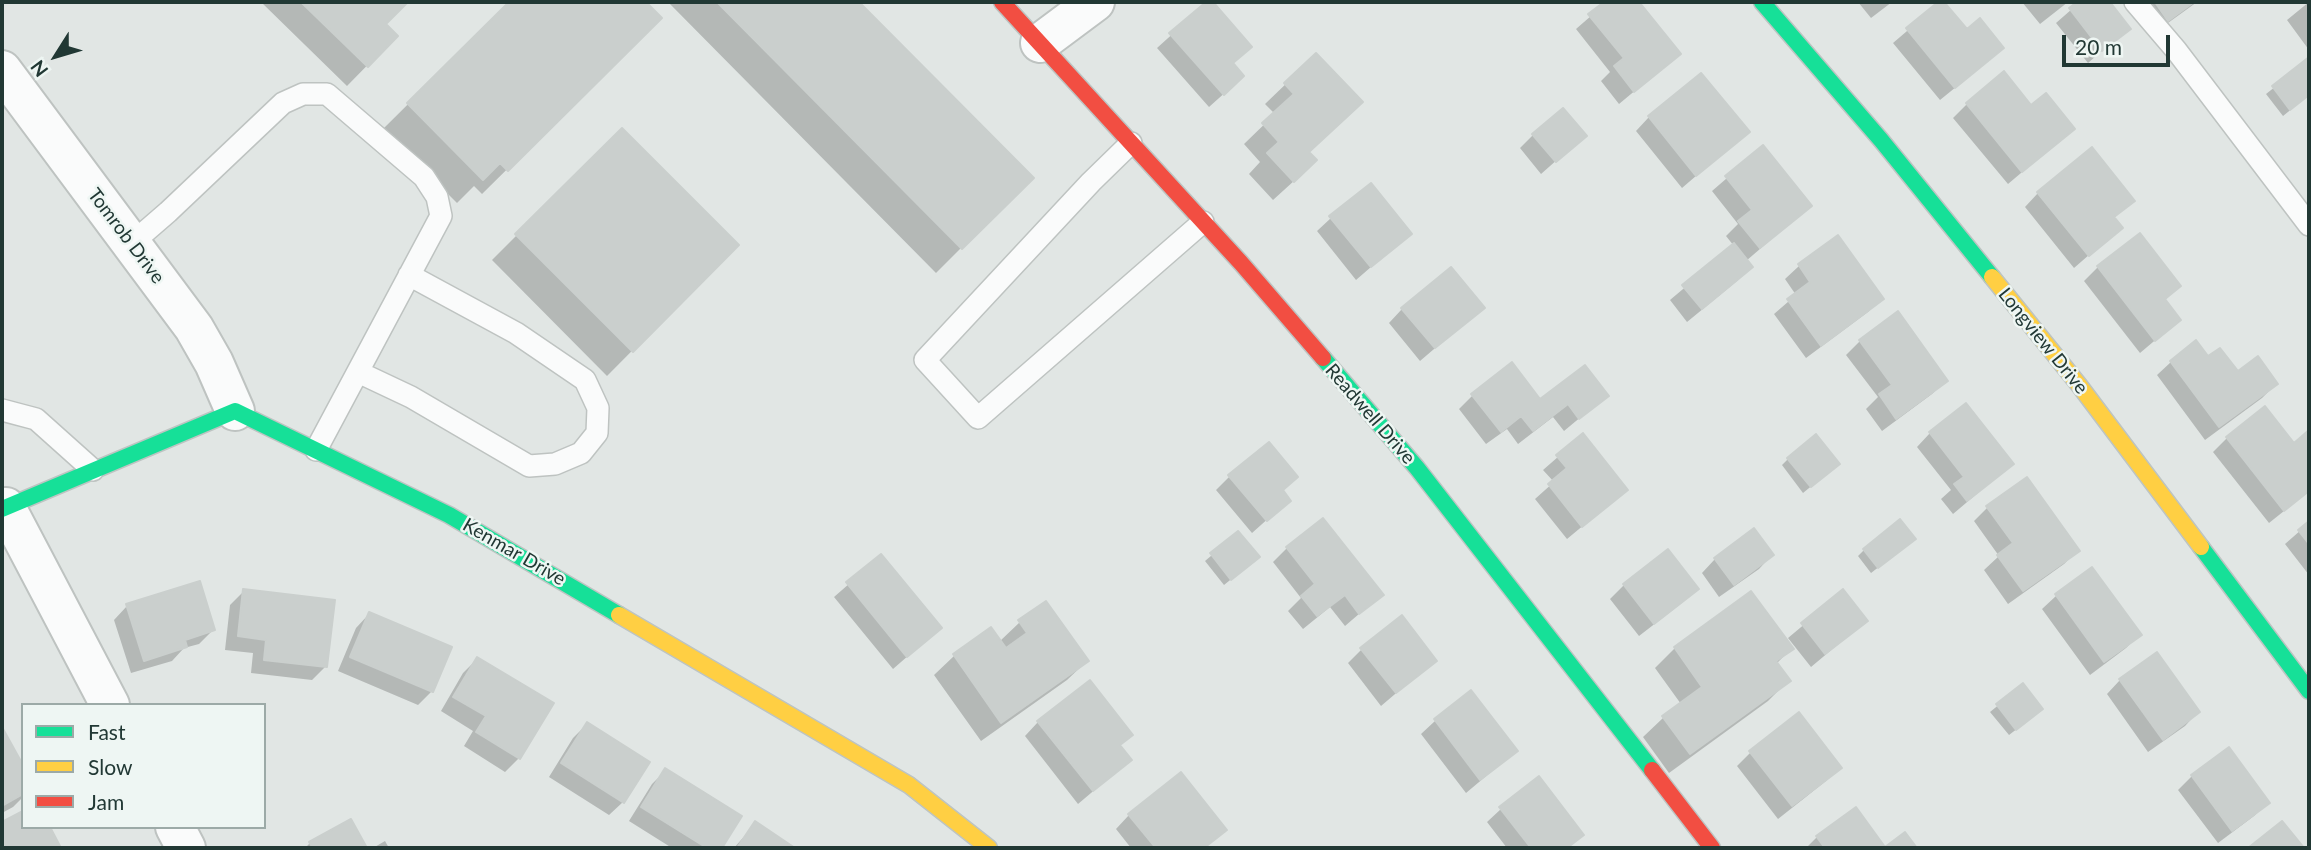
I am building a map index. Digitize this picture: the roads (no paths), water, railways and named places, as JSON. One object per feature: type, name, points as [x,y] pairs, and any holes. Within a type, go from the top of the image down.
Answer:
[{"type":"street","name":"Readwell Drive","points":[[1002,2],[1241,263],[1416,468],[1712,848]]},
{"type":"street","points":[[1040,43],[1095,2]]},
{"type":"street","name":"Longview Drive","points":[[1762,2],[1881,140],[2079,386],[2309,691]]},
{"type":"street","name":"Tomrob Drive","points":[[2,70],[194,328],[214,363],[235,411]]},
{"type":"street","points":[[109,703],[4,508],[235,411]]},
{"type":"street","name":"Kenmar Drive","points":[[235,411],[449,515],[835,739],[909,785],[989,848]]},
{"type":"street","points":[[175,829],[186,848]]},
{"type":"lane","points":[[2135,2],[2176,50],[2309,225]]},
{"type":"lane","points":[[131,244],[283,103],[303,94],[327,94],[424,177],[437,197],[440,216],[316,450]]},
{"type":"lane","points":[[1131,143],[1091,182],[925,360],[978,418],[1203,222]]},
{"type":"lane","points":[[358,372],[411,397],[529,466],[555,464],[581,453],[597,433],[598,408],[585,380],[516,333],[409,275]]},
{"type":"lane","points":[[2,410],[36,419],[93,470]]}]
